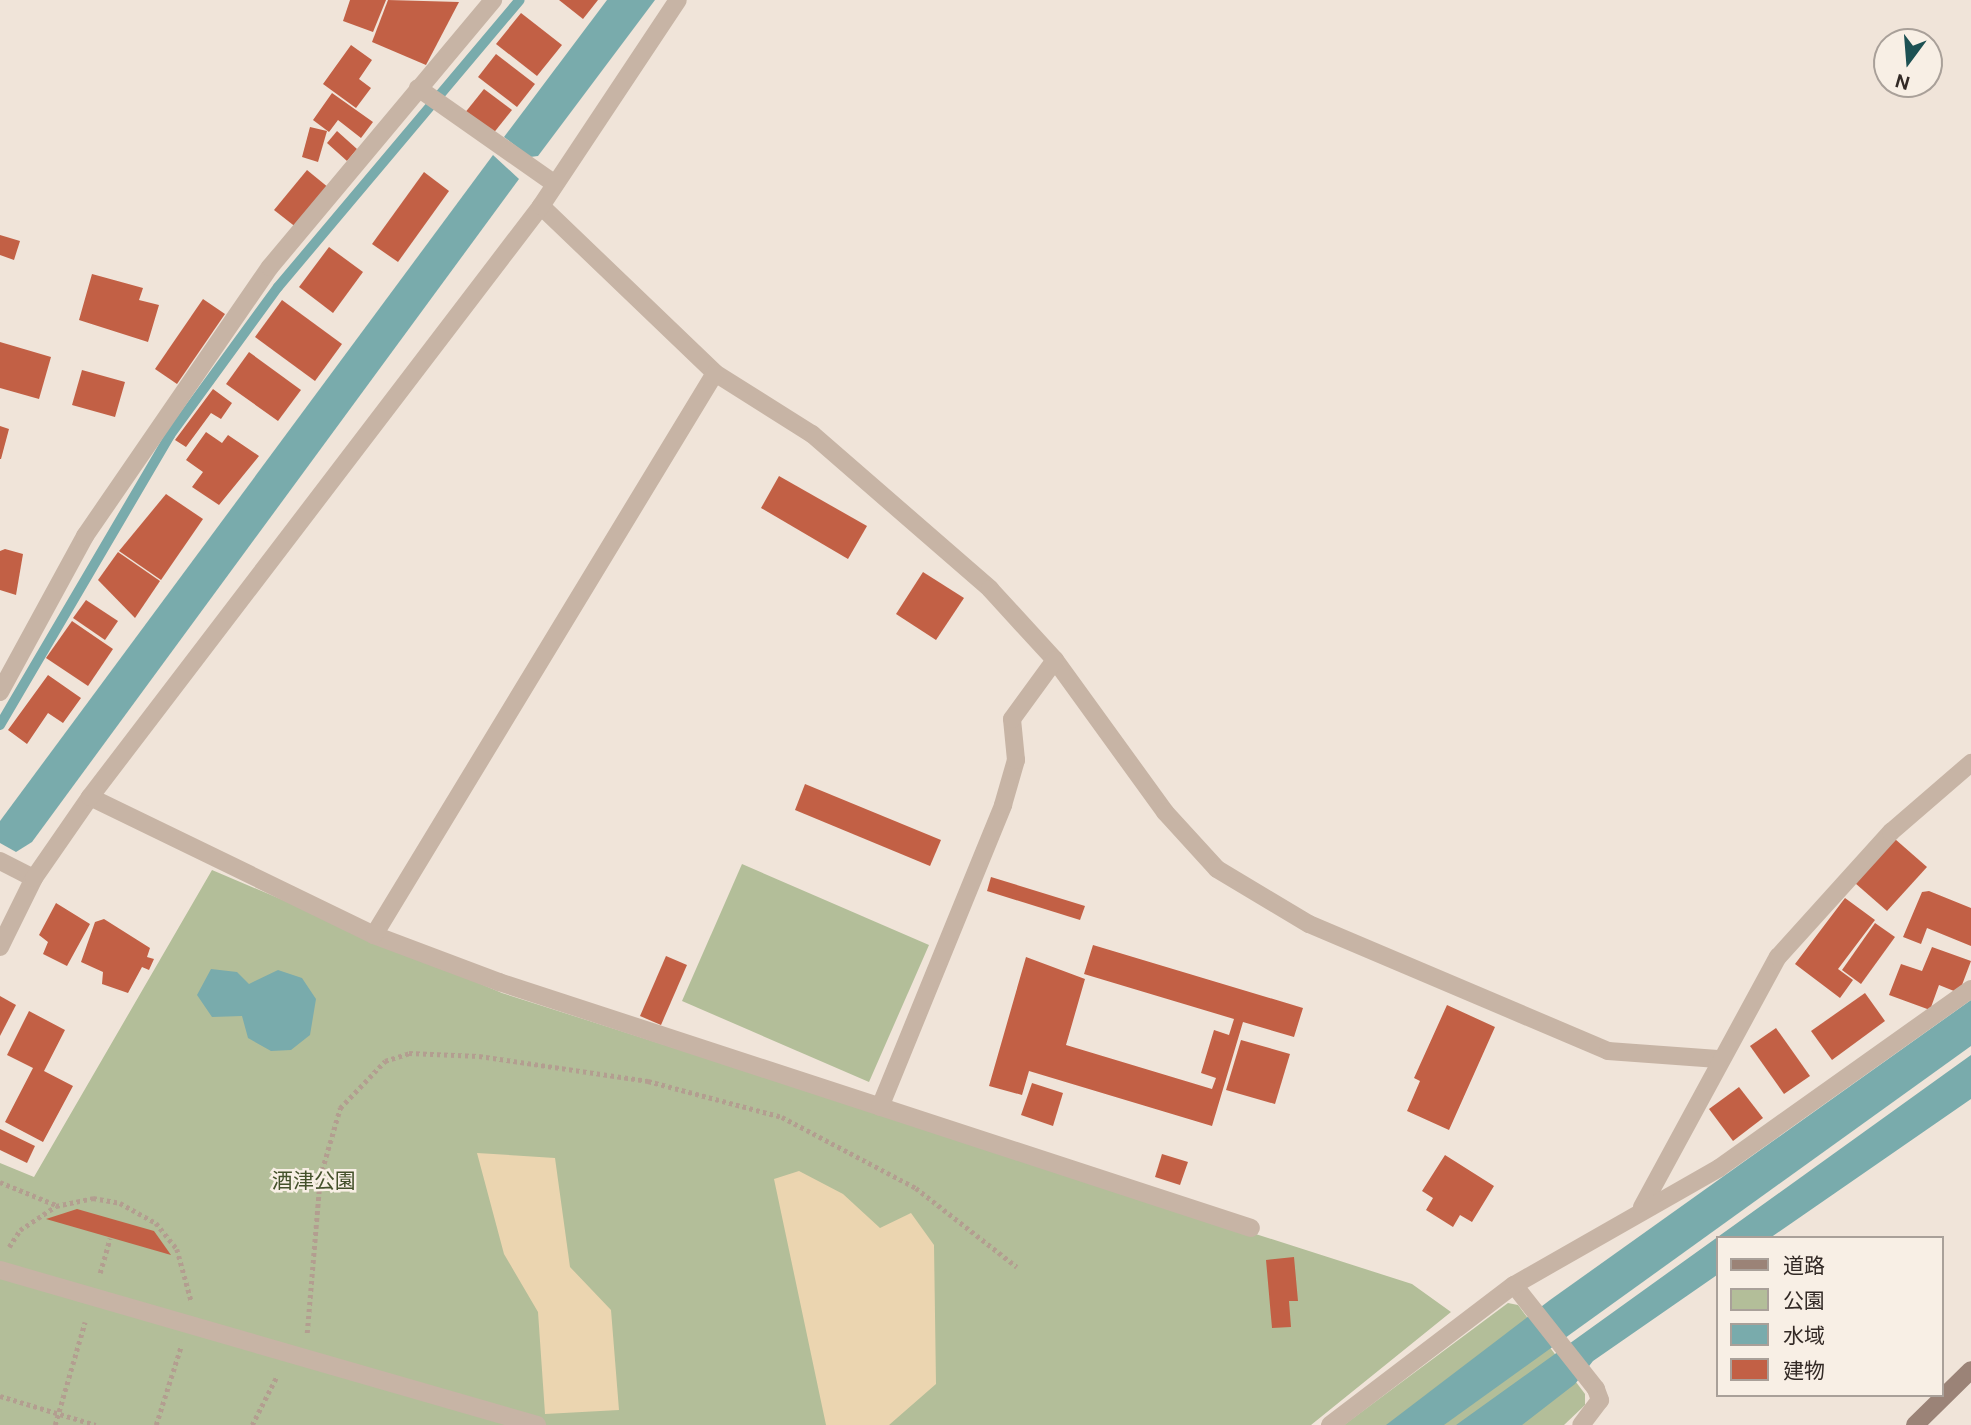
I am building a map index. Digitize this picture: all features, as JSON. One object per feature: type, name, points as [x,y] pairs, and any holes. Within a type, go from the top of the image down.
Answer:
[{"type":"main road","points":[[1915,1425],[1971,1370]]},
{"type":"street","points":[[0,692],[85,536],[270,267],[494,0]]},
{"type":"street","points":[[0,947],[27,874],[90,797],[541,206],[552,182],[678,0]]},
{"type":"street","points":[[418,88],[552,182]]},
{"type":"street","points":[[541,206],[715,373],[812,434],[990,589],[1055,660],[1165,812],[1217,869],[1309,923],[1608,1051],[1718,1059]]},
{"type":"street","points":[[374,935],[715,373]]},
{"type":"street","points":[[880,1107],[1003,805],[1016,760],[1013,719],[1055,660]]},
{"type":"street","points":[[1642,1207],[1718,1059],[1777,957],[1891,832],[1971,763]]},
{"type":"street","points":[[90,797],[374,935],[880,1107],[1251,1228]]},
{"type":"street","points":[[0,862],[27,874]]},
{"type":"street","points":[[1330,1425],[1514,1285],[1642,1207],[1665,1201],[1719,1168],[1971,989]]},
{"type":"street","points":[[1,1270],[537,1425]]},
{"type":"street","points":[[1514,1285],[1596,1389],[1600,1401],[1581,1425]]},
{"type":"path","points":[[252,1425],[298,1357],[320,1177],[340,1108],[385,1061],[410,1053],[648,1081],[782,1117],[916,1188],[1017,1268]]},
{"type":"path","points":[[0,1182],[56,1206]]},
{"type":"path","points":[[1,1270],[20,1230],[56,1206],[93,1198],[120,1203],[156,1223],[186,1267],[187,1325],[157,1423],[149,1425]]},
{"type":"path","points":[[55,1425],[110,1238]]},
{"type":"path","points":[[0,1396],[96,1425]]},
{"type":"green space","points":[[742,864],[929,945],[869,1082],[682,1001]]},
{"type":"green space","name":"酒津公園","points":[[212,870],[502,993],[1412,1284],[1451,1312],[1311,1425],[0,1425],[0,1163],[34,1177]]},
{"type":"green space","points":[[1508,1303],[1518,1305],[1585,1394],[1585,1405],[1564,1425],[1344,1425]]},
{"type":"sand","points":[[477,1153],[555,1158],[570,1267],[611,1310],[619,1410],[545,1414],[538,1312],[504,1254]]},
{"type":"sand","points":[[799,1171],[843,1194],[880,1228],[911,1213],[934,1245],[936,1384],[889,1425],[826,1425],[774,1179]]},
{"type":"water","points":[[607,0],[655,0],[538,156],[530,157],[504,137]]},
{"type":"water","points":[[493,155],[519,179],[32,842],[16,852],[0,843],[0,821]]},
{"type":"water","points":[[211,969],[237,972],[249,984],[278,970],[302,978],[316,999],[310,1035],[291,1050],[271,1051],[248,1038],[242,1016],[212,1017],[197,995]]},
{"type":"water","points":[[1971,1000],[1971,1046],[1444,1425],[1386,1425],[1550,1300]]},
{"type":"water","points":[[1971,1055],[1971,1099],[1773,1236],[1719,1236]]},
{"type":"water","points":[[1716,1238],[1716,1276],[1593,1361],[1575,1384],[1522,1425],[1456,1425]]},
{"type":"building","points":[[350,0],[386,0],[373,32],[343,21]]},
{"type":"building","points":[[388,0],[459,2],[426,65],[372,42]]},
{"type":"building","points":[[559,0],[598,0],[583,19]]},
{"type":"building","points":[[521,13],[562,45],[537,76],[496,44]]},
{"type":"building","points":[[351,45],[372,60],[359,79],[371,88],[356,108],[323,84]]},
{"type":"building","points":[[496,54],[535,84],[517,107],[478,77]]},
{"type":"building","points":[[484,89],[512,110],[492,135],[464,114]]},
{"type":"building","points":[[332,93],[373,122],[361,138],[338,120],[329,132],[313,120]]},
{"type":"building","points":[[310,127],[327,131],[318,162],[302,157]]},
{"type":"building","points":[[337,131],[357,149],[347,161],[327,143]]},
{"type":"building","points":[[307,170],[329,188],[297,228],[274,210]]},
{"type":"building","points":[[424,172],[449,191],[398,262],[372,244]]},
{"type":"building","points":[[0,235],[20,241],[14,260],[0,255]]},
{"type":"building","points":[[329,247],[363,272],[333,313],[299,287]]},
{"type":"building","points":[[92,274],[143,288],[139,300],[159,305],[148,342],[79,320]]},
{"type":"building","points":[[203,299],[225,314],[177,384],[155,369]]},
{"type":"building","points":[[282,300],[342,344],[315,381],[255,337]]},
{"type":"building","points":[[0,342],[51,357],[39,399],[0,388]]},
{"type":"building","points":[[249,352],[301,390],[278,421],[226,384]]},
{"type":"building","points":[[82,370],[125,382],[115,417],[72,405]]},
{"type":"building","points":[[213,389],[232,403],[221,419],[211,413],[186,447],[175,440]]},
{"type":"building","points":[[0,426],[9,429],[1,459],[0,459]]},
{"type":"building","points":[[206,432],[222,443],[228,435],[259,456],[219,505],[192,487],[203,472],[186,460]]},
{"type":"building","points":[[779,476],[867,526],[848,559],[761,508]]},
{"type":"building","points":[[166,494],[203,519],[161,580],[119,551]]},
{"type":"building","points":[[5,549],[23,554],[16,595],[0,590],[0,551]]},
{"type":"building","points":[[118,552],[160,581],[135,618],[98,580]]},
{"type":"building","points":[[923,572],[964,598],[936,640],[896,614]]},
{"type":"building","points":[[86,600],[118,621],[105,640],[73,618]]},
{"type":"building","points":[[72,621],[113,649],[88,686],[46,658]]},
{"type":"building","points":[[48,675],[81,698],[63,723],[48,713],[27,744],[8,730]]},
{"type":"building","points":[[805,784],[941,840],[930,866],[795,810]]},
{"type":"building","points":[[1895,839],[1927,867],[1887,911],[1855,883]]},
{"type":"building","points":[[991,877],[1085,906],[1080,920],[987,891]]},
{"type":"building","points":[[1929,891],[1971,908],[1971,946],[1927,928],[1921,944],[1903,937],[1922,892]]},
{"type":"building","points":[[1845,898],[1875,920],[1838,969],[1853,980],[1840,998],[1795,964]]},
{"type":"building","points":[[56,903],[90,924],[67,966],[43,954],[48,942],[39,935]]},
{"type":"building","points":[[104,919],[150,948],[147,957],[154,959],[149,970],[142,967],[128,993],[102,984],[103,972],[81,962],[95,922]]},
{"type":"building","points":[[1875,923],[1895,937],[1861,984],[1842,970]]},
{"type":"building","points":[[1093,945],[1303,1008],[1294,1037],[1243,1022],[1212,1126],[1029,1071],[1022,1095],[989,1086],[1026,957],[1085,979],[1066,1045],[1212,1089],[1216,1078],[1201,1073],[1214,1030],[1229,1035],[1234,1019],[1084,974]]},
{"type":"building","points":[[1932,947],[1971,961],[1959,993],[1939,985],[1930,1010],[1889,995],[1901,964],[1922,971]]},
{"type":"building","points":[[666,956],[687,965],[661,1025],[640,1016]]},
{"type":"building","points":[[1865,993],[1885,1021],[1832,1060],[1811,1031]]},
{"type":"building","points":[[0,996],[16,1005],[0,1036]]},
{"type":"building","points":[[1447,1005],[1495,1027],[1449,1130],[1407,1111],[1420,1081],[1414,1078]]},
{"type":"building","points":[[29,1011],[65,1030],[44,1071],[73,1086],[43,1142],[5,1122],[33,1068],[7,1055]]},
{"type":"building","points":[[1776,1028],[1810,1076],[1784,1094],[1750,1046]]},
{"type":"building","points":[[1241,1040],[1290,1054],[1275,1104],[1226,1090]]},
{"type":"building","points":[[1032,1083],[1063,1093],[1053,1126],[1021,1115]]},
{"type":"building","points":[[1739,1087],[1763,1118],[1733,1141],[1709,1109]]},
{"type":"building","points":[[0,1129],[35,1146],[27,1163],[0,1150]]},
{"type":"building","points":[[1162,1154],[1188,1162],[1180,1185],[1155,1177]]},
{"type":"building","points":[[1445,1155],[1494,1186],[1472,1222],[1460,1215],[1453,1227],[1426,1210],[1433,1198],[1422,1191]]},
{"type":"building","points":[[77,1209],[154,1231],[171,1255],[46,1219]]},
{"type":"building","points":[[1294,1257],[1298,1301],[1289,1301],[1291,1327],[1272,1328],[1266,1260]]},
{"type":"waterway","points":[[0,725],[170,435],[278,287],[520,0]]}]
